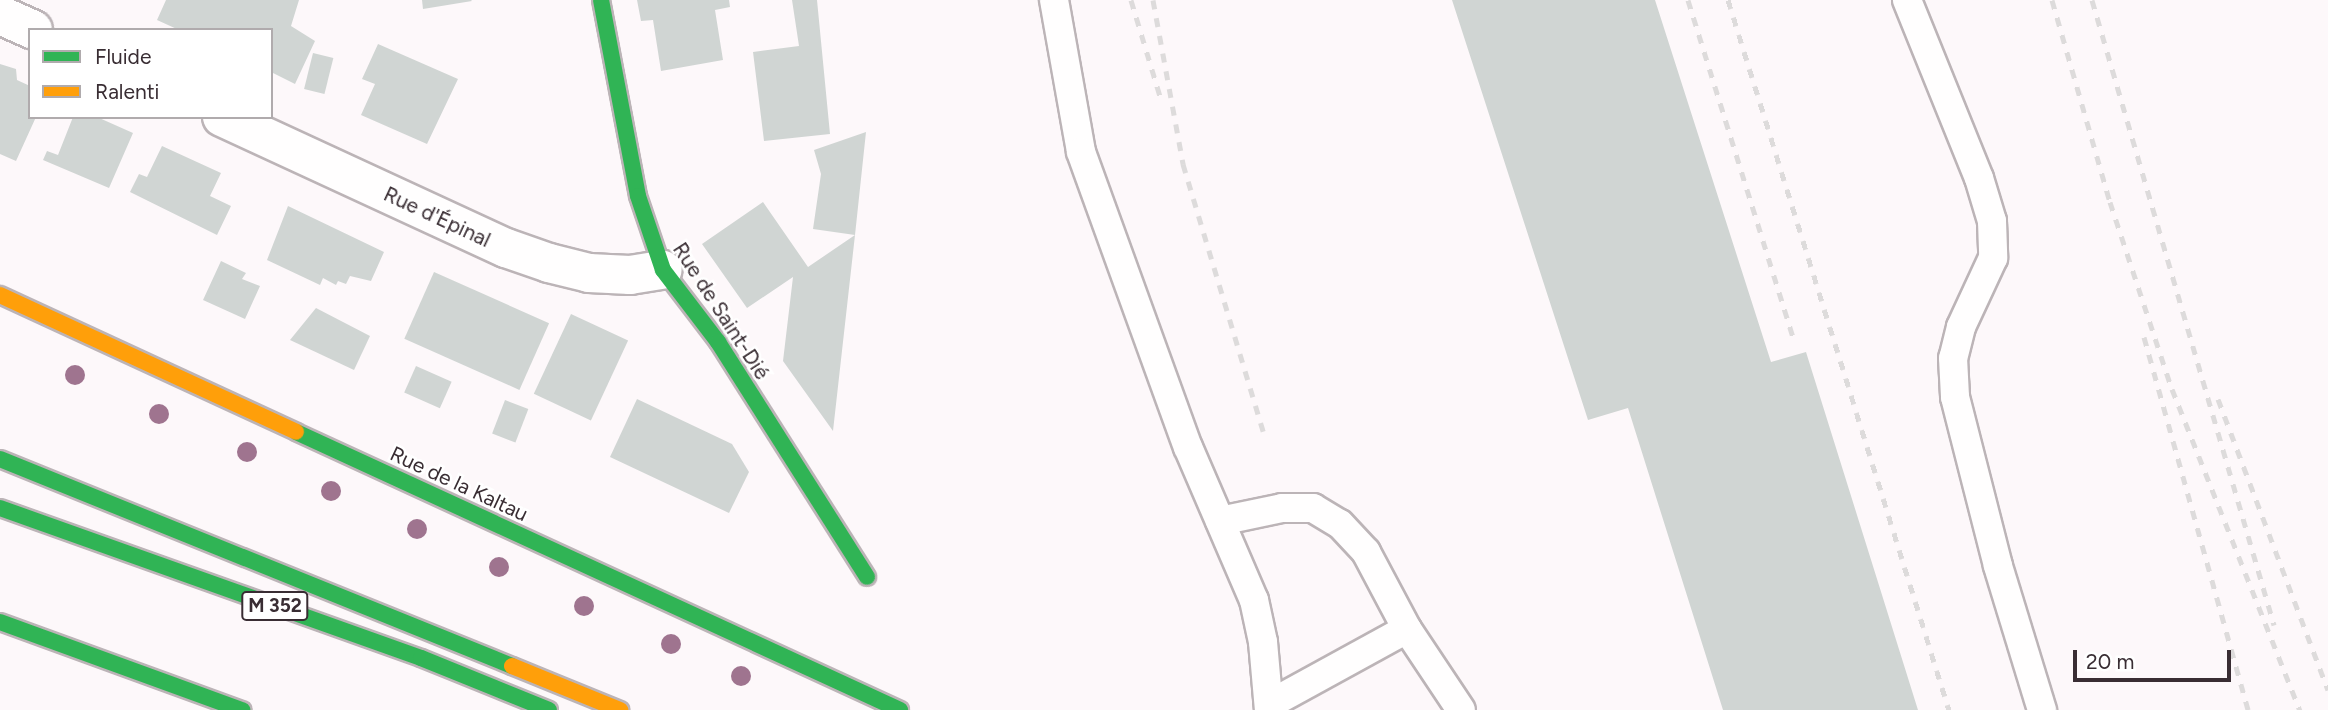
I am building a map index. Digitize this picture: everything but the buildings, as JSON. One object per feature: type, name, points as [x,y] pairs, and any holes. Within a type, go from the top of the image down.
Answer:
[{"type":"main road","name":"Rue de Saint-Dié","points":[[601,0],[638,196],[663,270],[718,342],[867,577]]},
{"type":"main road","name":"Rue de la Kaltau","points":[[0,295],[900,710]]},
{"type":"main road","points":[[0,459],[620,710]]},
{"type":"main road","name":"M 352","points":[[0,508],[421,658],[548,710]]},
{"type":"main road","points":[[0,622],[242,710]]},
{"type":"street","points":[[0,15],[29,28]]},
{"type":"street","name":"Rue d'Épinal","points":[[226,119],[506,248],[549,263],[589,274],[631,275],[663,270]]},
{"type":"lane","points":[[1054,0],[1081,152],[1188,447],[1254,600],[1269,707],[1407,629]]},
{"type":"lane","points":[[1907,0],[1979,178],[1992,222],[1993,258],[1961,327],[1954,358],[1955,397],[1998,566],[2042,710]]},
{"type":"lane","points":[[1220,521],[1282,508],[1313,508],[1340,524],[1366,552],[1407,629],[1461,710]]},
{"type":"railway","points":[[1131,0],[1160,96]]},
{"type":"railway","points":[[1153,0],[1183,164],[1263,431]]},
{"type":"railway","points":[[1688,0],[1793,338]]},
{"type":"railway","points":[[1728,0],[1949,710]]},
{"type":"railway","points":[[2052,0],[2110,202],[2172,389],[2300,710]]},
{"type":"railway","points":[[2092,0],[2274,625]]},
{"type":"railway","points":[[2144,337],[2248,710]]},
{"type":"railway","points":[[2218,399],[2328,690]]},
{"type":"traffic: fast","points":[[601,0],[638,196],[663,270],[718,342],[867,577]]},
{"type":"traffic: fast","points":[[296,432],[900,710]]},
{"type":"traffic: fast","points":[[0,459],[512,666]]},
{"type":"traffic: fast","points":[[0,508],[421,658],[549,710]]},
{"type":"traffic: fast","points":[[0,622],[242,710]]},
{"type":"traffic: slow","points":[[0,295],[296,432]]},
{"type":"traffic: slow","points":[[512,666],[620,710]]}]
